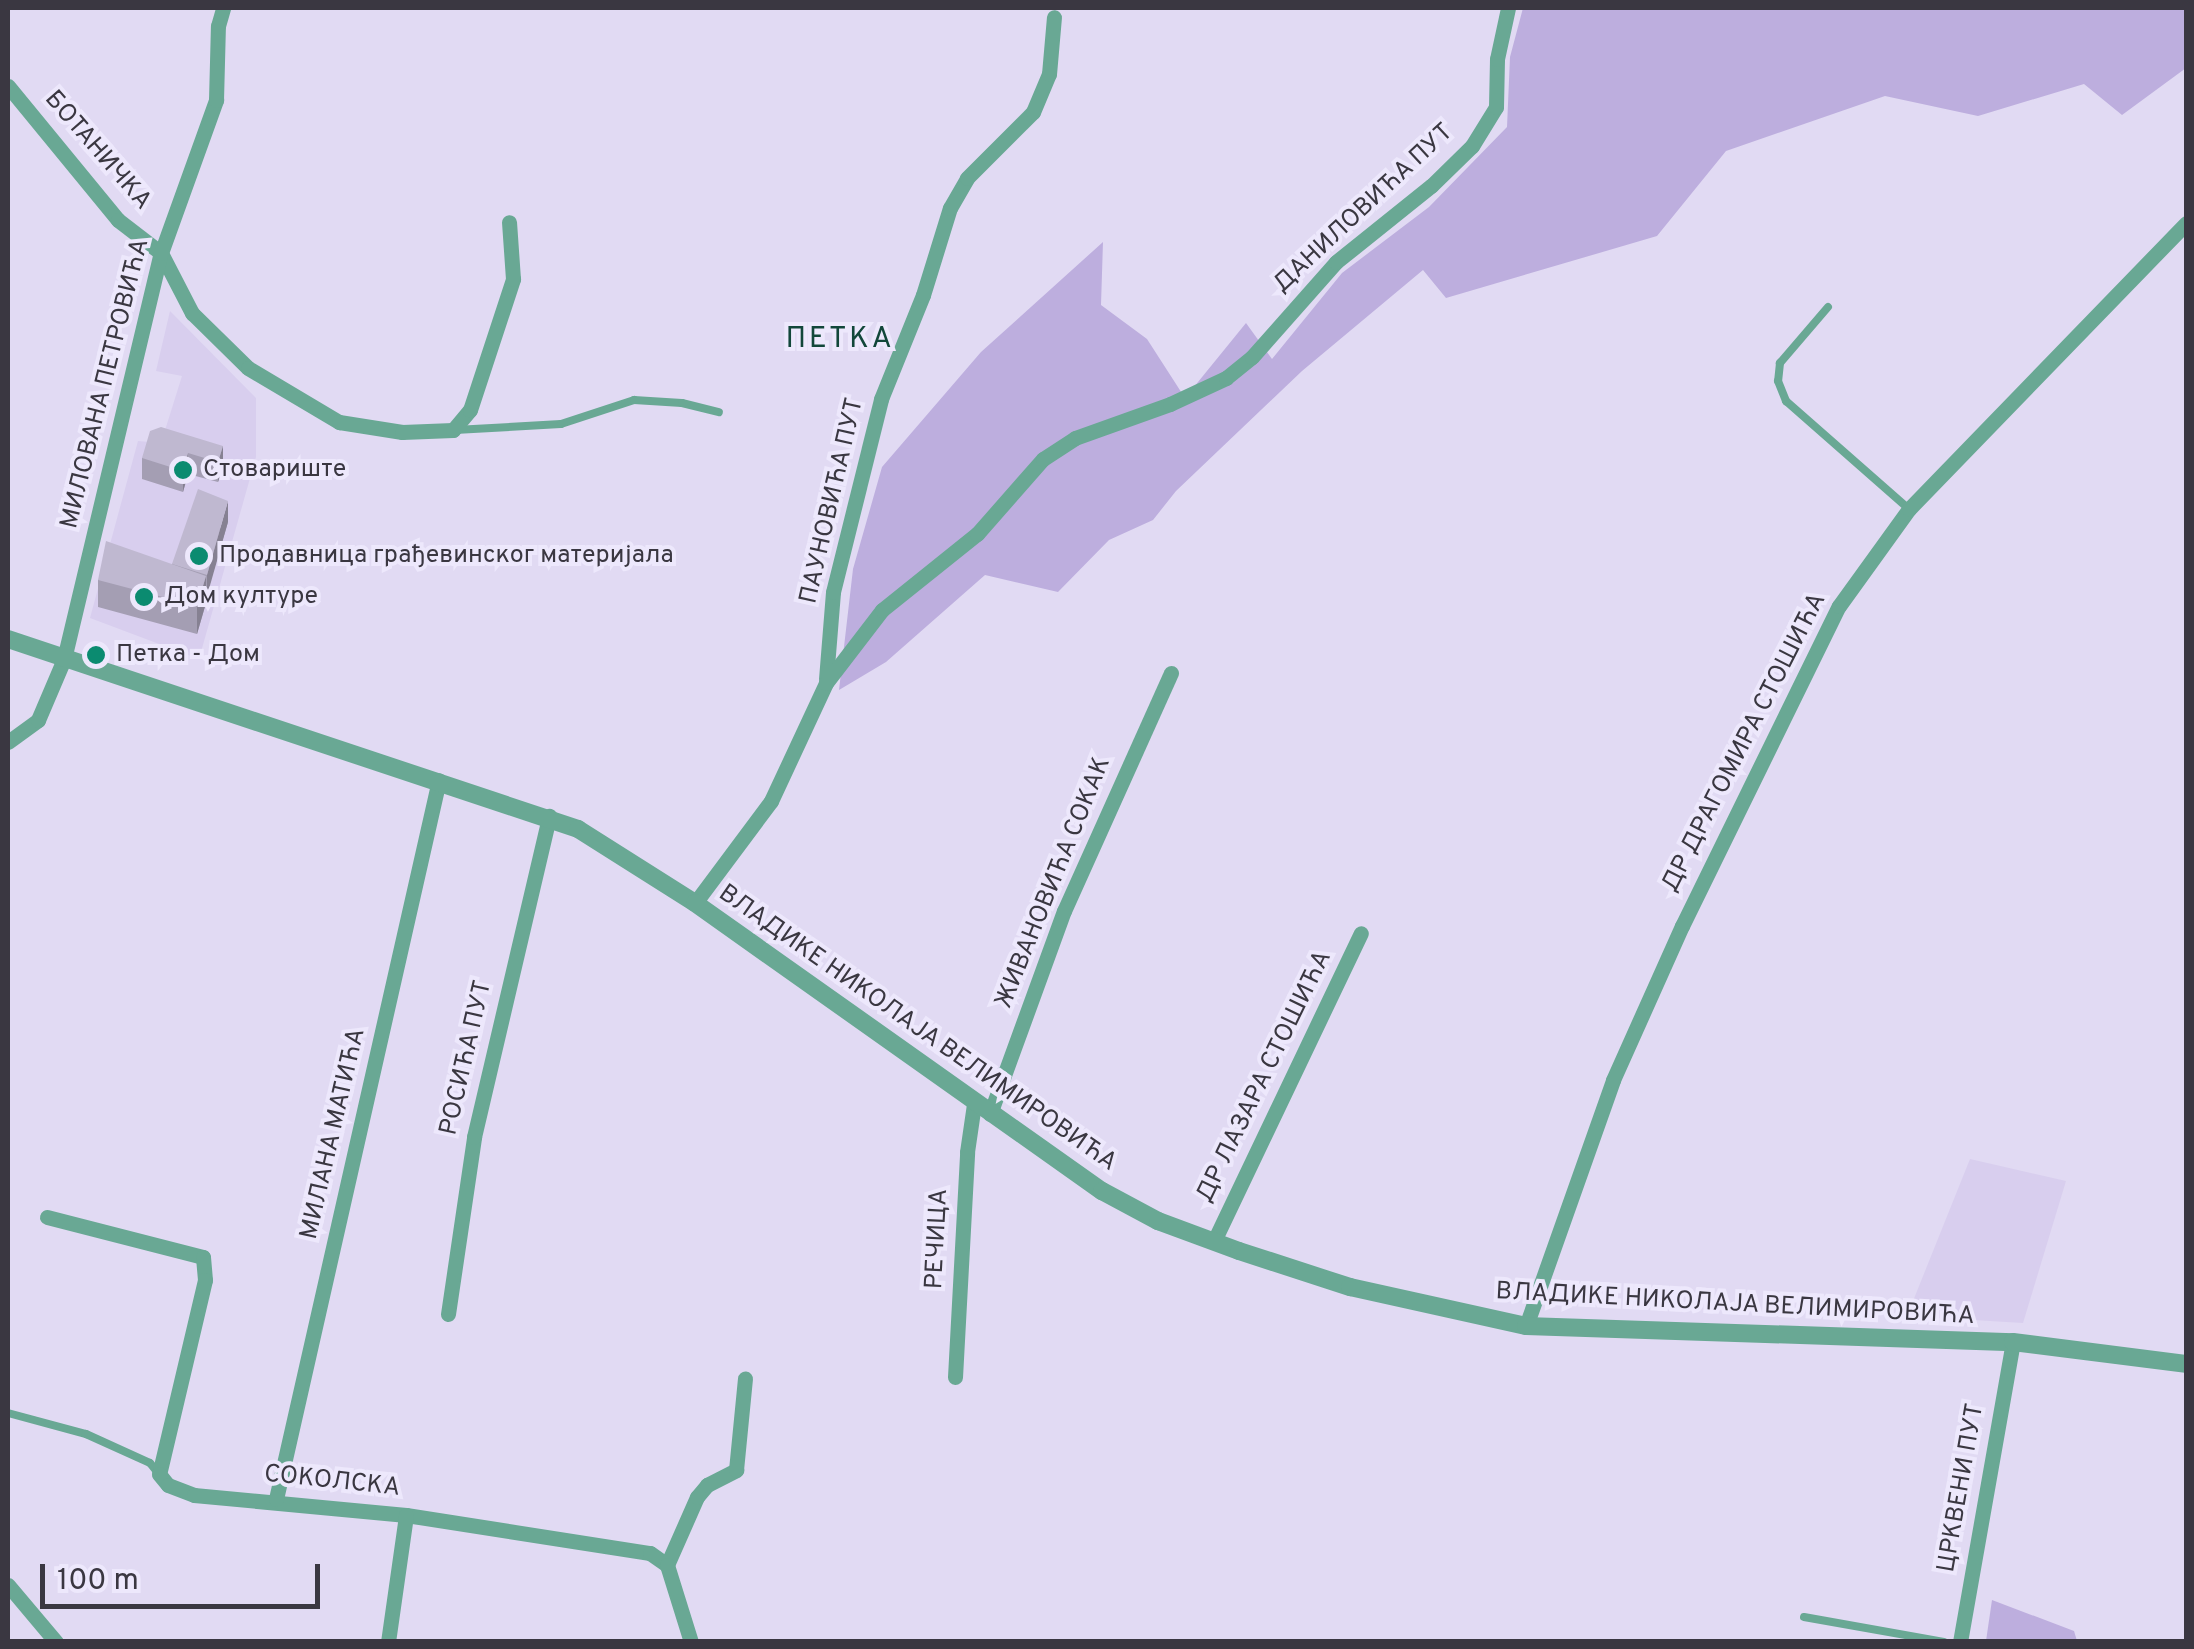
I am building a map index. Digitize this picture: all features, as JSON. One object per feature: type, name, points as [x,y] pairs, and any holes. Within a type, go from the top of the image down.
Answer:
[{"type":"street","name":"МИЛОВАНА ПЕТРОВИЋА","points":[[8,742],[38,720],[64,659],[161,254],[216,100],[218,26],[223,8]]},
{"type":"street","name":"ДАНИЛОВИЋА ПУТ","points":[[695,903],[771,802],[826,683],[882,610],[976,534],[1043,459],[1075,438],[1170,404],[1226,378],[1252,357],[1336,262],[1432,186],[1472,146],[1496,107],[1497,59],[1508,8]]},
{"type":"street","name":"ПАУНОВИЋА ПУТ","points":[[826,683],[833,592],[881,399],[923,296],[950,208],[967,178],[1033,112],[1050,74],[1054,17]]},
{"type":"street","name":"БОТАНИЧКА","points":[[8,86],[118,220],[161,254],[192,313],[248,368],[339,422],[402,432],[454,430]]},
{"type":"street","points":[[454,430],[470,410],[514,279],[509,222]]},
{"type":"street","name":"ДР ДРАГОМИРА СТОШИЋА","points":[[1526,1326],[1613,1080],[1682,926],[1839,606],[1909,509],[2186,223]]},
{"type":"street","name":"ВЛАДИКЕ НИКОЛАЈА ВЕЛИМИРОВИЋА","points":[[8,639],[549,816],[626,856],[1102,1191],[1158,1221],[1214,1242],[1350,1287],[1526,1326],[2013,1342],[2186,1364]]},
{"type":"street","name":"ЖИВАНОВИЋА СОКАК","points":[[982,1109],[1064,912],[1171,673]]},
{"type":"street","name":"МИЛАНА МАТИЋА","points":[[276,1499],[438,780]]},
{"type":"street","name":"РОСИЋА ПУТ","points":[[448,1314],[474,1137],[549,816]]},
{"type":"street","name":"ДР ЛАЗАРА СТОШИЋА","points":[[1214,1242],[1361,934]]},
{"type":"street","name":"РЕЧИЦА","points":[[955,1377],[967,1152],[982,1109]]},
{"type":"street","points":[[48,1217],[203,1258],[204,1280],[160,1474]]},
{"type":"street","name":"ЦРКВЕНИ ПУТ","points":[[1960,1642],[2013,1342]]},
{"type":"street","points":[[692,1642],[666,1565],[697,1497],[707,1485],[736,1470],[745,1378]]},
{"type":"street","name":"СОКОЛСКА","points":[[160,1474],[168,1485],[194,1495],[276,1499],[406,1515],[650,1553],[666,1565]]},
{"type":"street","points":[[388,1642],[406,1515]]},
{"type":"street","points":[[8,1585],[56,1642]]},
{"type":"lane","points":[[1828,307],[1780,363],[1786,401],[1909,509]]},
{"type":"lane","points":[[454,430],[561,424],[634,400],[682,403],[719,412]]},
{"type":"lane","points":[[8,1414],[86,1434],[150,1463],[160,1474]]},
{"type":"lane","points":[[1804,1617],[1944,1642]]},
{"type":"shaded area","points":[[1523,8],[2186,8],[2186,68],[2122,115],[2084,84],[1978,116],[1885,96],[1726,151],[1657,236],[1446,298],[1423,270],[1302,371],[1176,491],[1153,520],[1109,540],[1058,592],[985,575],[886,662],[839,690],[853,569],[882,467],[981,352],[1103,242],[1101,305],[1147,339],[1185,398],[1246,323],[1272,359],[1342,273],[1429,207],[1507,127],[1510,57]]},
{"type":"shaded area","name":"Стовариште","points":[[170,311],[256,398],[256,457],[199,659],[90,618],[138,441],[161,443],[182,376],[156,371]]},
{"type":"shaded area","points":[[1970,1159],[2066,1181],[2023,1323],[1907,1316]]},
{"type":"shaded area","points":[[1992,1600],[2074,1631],[2077,1641],[1986,1641]]},
{"type":"building","points":[[161,427],[223,446],[218,462],[188,453],[183,471],[142,458],[150,431]]},
{"type":"building","name":"Продавница грађевинског материјала","points":[[198,489],[228,501],[207,575],[172,564]]},
{"type":"building","points":[[106,541],[206,576],[197,606],[98,580]]},
{"type":"place","name":"Стовариште","points":[[183,470]]},
{"type":"place","name":"Продавница грађевинског материјала","points":[[199,556]]},
{"type":"place","name":"Дом културе","points":[[144,597]]},
{"type":"place","name":"Петка - Дом","points":[[96,655]]},
{"type":"district","name":"ПЕТКА","points":[[840,340]]}]
